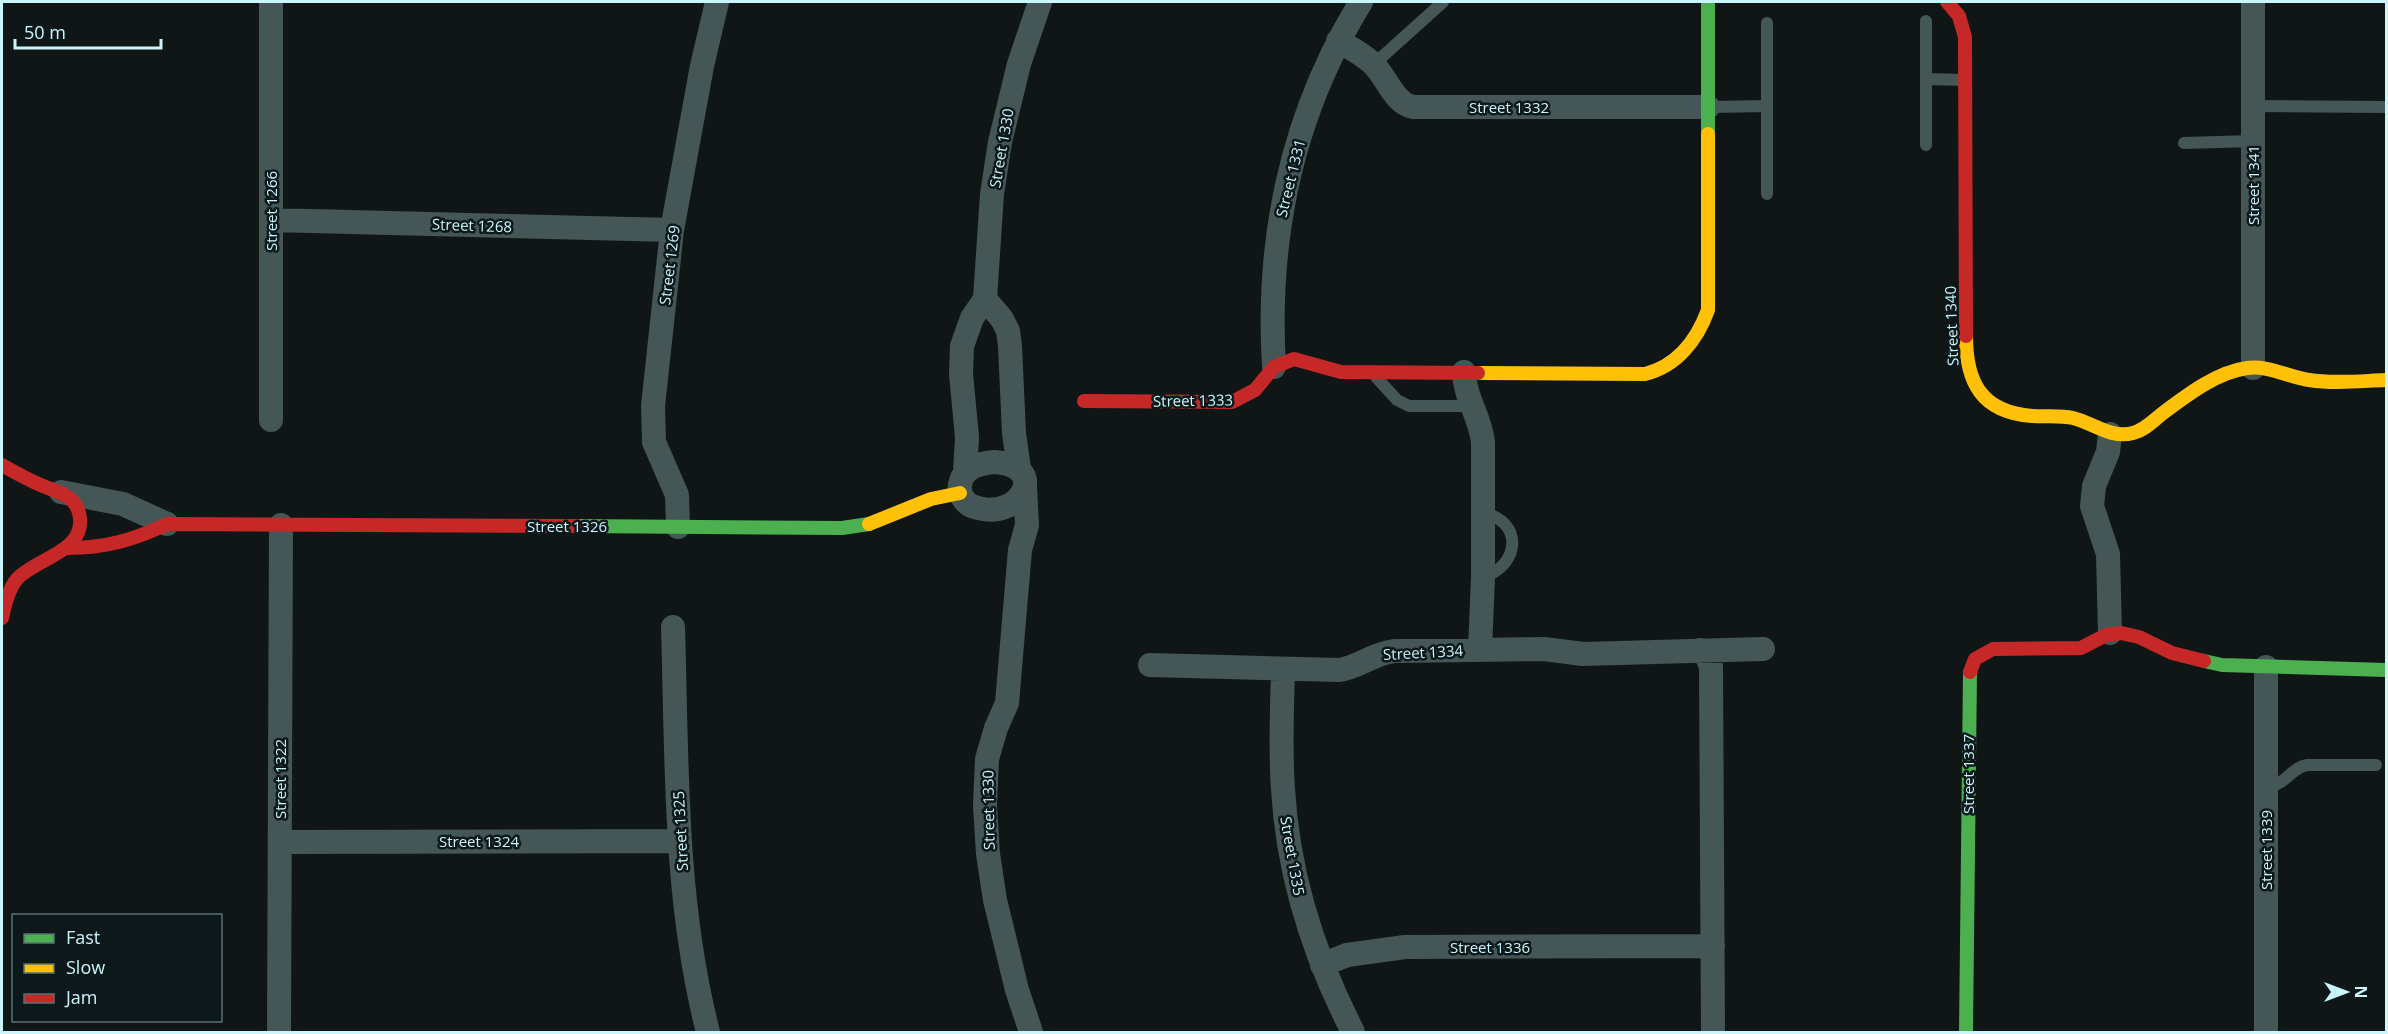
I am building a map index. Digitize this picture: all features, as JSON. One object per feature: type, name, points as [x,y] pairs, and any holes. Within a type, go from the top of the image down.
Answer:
[{"type":"street","name":"Street 1266","points":[[271,2],[271,420]]},
{"type":"street","name":"Street 1269","points":[[678,527],[677,495],[657,453],[652,419],[672,230],[702,66],[717,2]]},
{"type":"street","name":"Street 1330","points":[[963,483],[967,437],[961,352],[972,318],[985,298],[991,205],[1000,142],[1018,64],[1040,2]]},
{"type":"street","name":"Street 1331","points":[[1274,367],[1272,291],[1279,221],[1292,163],[1319,83],[1338,41],[1361,2]]},
{"type":"street","points":[[1274,367],[1287,360],[1302,360],[1328,370],[1371,372],[1646,374],[1661,370],[1686,349],[1701,330],[1708,310],[1707,2]]},
{"type":"street","name":"Street 1340","points":[[1947,2],[1959,16],[1964,30],[1966,350],[1968,371],[1972,382],[1986,399],[2004,411],[2025,415],[2070,417],[2110,434]]},
{"type":"street","name":"Street 1341","points":[[2253,2],[2253,368]]},
{"type":"street","name":"Street 1332","points":[[1338,41],[1373,65],[1398,99],[1413,107],[1708,107]]},
{"type":"street","name":"Street 1268","points":[[271,220],[672,230]]},
{"type":"street","name":"Street 1330","points":[[985,298],[1002,319],[1009,338],[1014,433],[1028,512],[1020,550],[1007,703],[993,736],[987,759],[985,806],[988,854],[995,900],[1017,990],[1031,1032]]},
{"type":"street","name":"Street 1333","points":[[1084,401],[1232,402],[1248,396],[1274,367]]},
{"type":"street","points":[[2386,380],[2314,381],[2270,369],[2253,368],[2229,374],[2202,388],[2138,431],[2124,435],[2110,434],[2108,452],[2094,486],[2092,506],[2108,554],[2110,633],[2130,634],[2172,653],[2204,662],[2266,667],[2386,670]]},
{"type":"street","points":[[1464,372],[1465,390],[1482,432],[1483,577],[1480,650]]},
{"type":"street","points":[[995,462],[1014,465],[1022,478],[1020,498],[1006,507],[992,510],[970,506],[964,501],[963,483],[976,465],[995,462]]},
{"type":"street","points":[[2,465],[50,489],[61,492],[76,507],[80,518],[79,529],[68,548],[36,563],[15,581],[6,601],[2,618]]},
{"type":"street","name":"Street 1326","points":[[61,492],[123,504],[167,524],[853,527],[878,521],[963,483]]},
{"type":"street","points":[[992,510],[1006,524],[1020,550]]},
{"type":"street","name":"Street 1326","points":[[68,548],[116,546],[137,539],[167,524]]},
{"type":"street","name":"Street 1322","points":[[279,1032],[281,525]]},
{"type":"street","name":"Street 1325","points":[[673,627],[681,873],[700,996],[708,1032]]},
{"type":"street","name":"Street 1337","points":[[1966,1032],[1969,672],[1980,654],[1993,649],[2081,648],[2110,633]]},
{"type":"street","name":"Street 1334","points":[[1150,665],[1283,670],[1347,669],[1377,654],[1395,651],[1544,649],[1582,654],[1763,649]]},
{"type":"street","points":[[1700,650],[1706,655],[1711,666],[1713,1032]]},
{"type":"street","name":"Street 1339","points":[[2266,667],[2266,1032]]},
{"type":"street","name":"Street 1335","points":[[1283,670],[1281,752],[1286,827],[1300,901],[1322,965],[1353,1032]]},
{"type":"street","name":"Street 1324","points":[[280,842],[679,841]]},
{"type":"street","name":"Street 1336","points":[[1322,965],[1347,955],[1396,948],[1713,946]]},
{"type":"lane","points":[[1373,65],[1443,2]]},
{"type":"lane","points":[[1926,21],[1926,145]]},
{"type":"lane","points":[[1767,23],[1767,195]]},
{"type":"lane","points":[[1926,79],[1965,80]]},
{"type":"lane","points":[[1708,107],[1767,106]]},
{"type":"lane","points":[[2253,106],[2386,107]]},
{"type":"lane","points":[[2184,143],[2253,141]]},
{"type":"lane","points":[[1371,372],[1402,404],[1415,407],[1471,406]]},
{"type":"lane","points":[[2266,786],[2281,783],[2296,768],[2307,765],[2376,765]]},
{"type":"traffic: fast","points":[[1708,2],[1708,134]]},
{"type":"traffic: fast","points":[[577,526],[842,528],[869,524]]},
{"type":"traffic: fast","points":[[2204,661],[2222,665],[2386,670]]},
{"type":"traffic: fast","points":[[1966,1032],[1970,672]]},
{"type":"traffic: slow","points":[[1478,373],[1645,374],[1667,365],[1684,350],[1698,332],[1708,310],[1708,134]]},
{"type":"traffic: slow","points":[[1966,336],[1969,367],[1973,380],[1989,401],[2015,413],[2073,418],[2117,434],[2141,430],[2203,385],[2236,370],[2263,368],[2301,379],[2318,381],[2386,380]]},
{"type":"traffic: slow","points":[[869,524],[931,499],[960,493]]},
{"type":"traffic: jam","points":[[1947,2],[1959,16],[1965,37],[1966,336]]},
{"type":"traffic: jam","points":[[1084,401],[1232,402],[1255,390],[1274,367],[1294,359],[1341,372],[1478,373]]},
{"type":"traffic: jam","points":[[2,465],[66,496],[75,504],[80,518],[79,530],[67,547],[17,579],[9,593],[2,618]]},
{"type":"traffic: jam","points":[[68,548],[119,542],[167,524],[577,526]]},
{"type":"traffic: jam","points":[[1970,672],[1975,659],[1993,649],[2081,648],[2106,635],[2121,633],[2139,637],[2172,653],[2204,661]]}]
